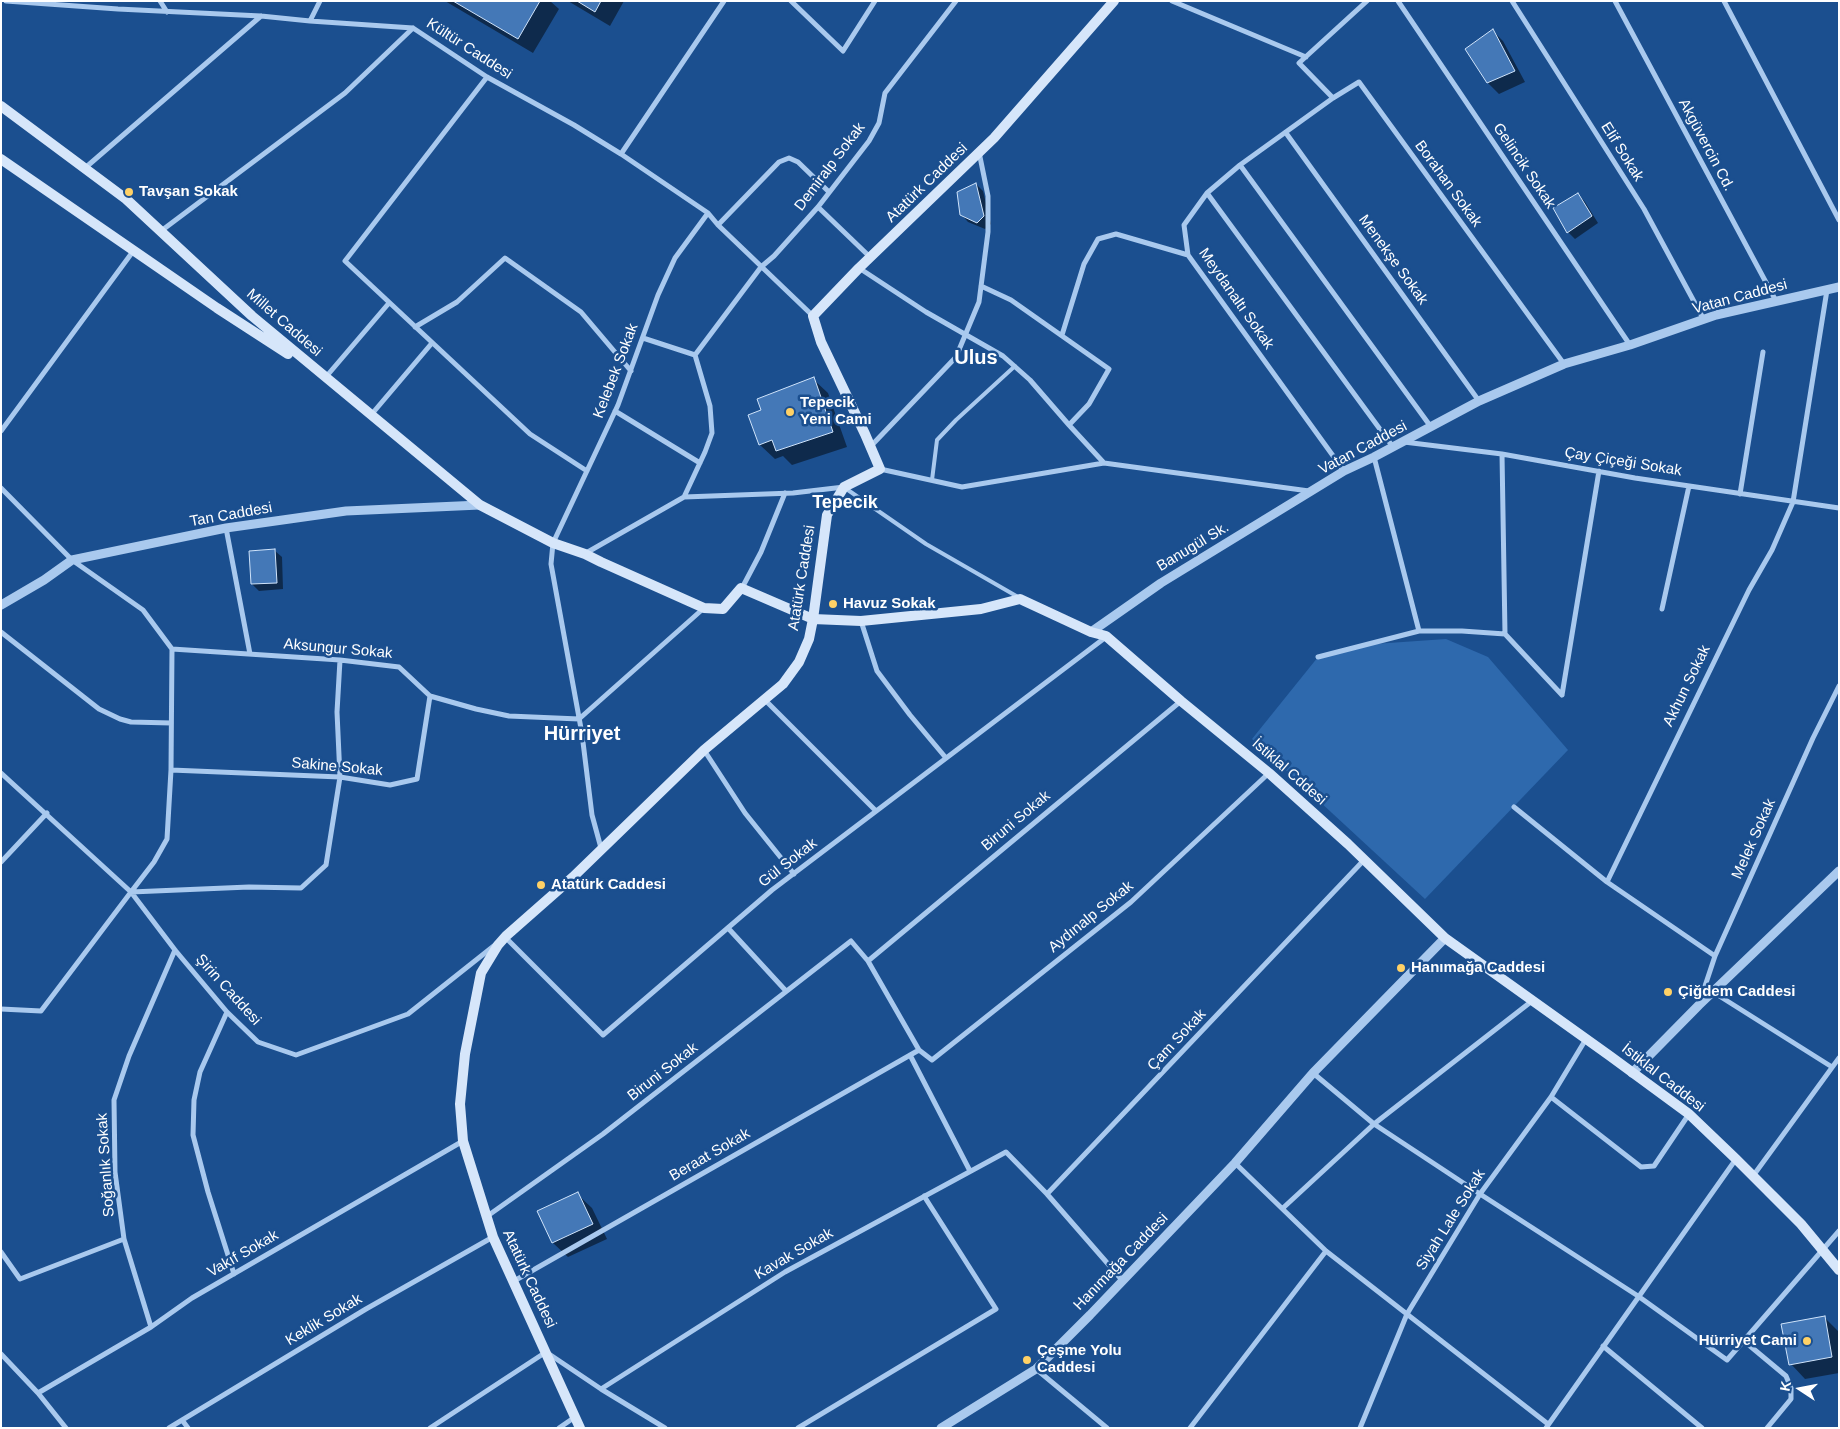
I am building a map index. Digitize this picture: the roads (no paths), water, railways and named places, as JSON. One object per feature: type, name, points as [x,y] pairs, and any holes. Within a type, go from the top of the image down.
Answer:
[{"type":"main road","name":"Atatürk Caddesi","points":[[813,316],[994,138],[1114,1]]},
{"type":"main road","name":"Millet Caddesi","points":[[1,106],[126,199],[252,316],[323,376]]},
{"type":"main road","name":"Millet Caddesi","points":[[1,159],[217,308],[323,376]]},
{"type":"main road","points":[[813,316],[821,342],[880,470],[844,488]]},
{"type":"main road","points":[[323,376],[480,505],[553,543],[585,554],[704,608],[722,608],[742,588],[813,619],[861,621],[981,609],[1020,598],[1091,632],[1106,636]]},
{"type":"main road","name":"Atatürk Caddesi","points":[[580,1428],[493,1237],[463,1141],[460,1104],[465,1054],[481,974],[498,945],[506,936],[573,877],[704,750],[783,684],[799,662],[809,639],[827,515],[844,488]]},
{"type":"main road","name":"İstiklal Cddesi","points":[[1106,636],[1181,701],[1269,773],[1365,860],[1445,938]]},
{"type":"main road","name":"İstiklal Caddesi","points":[[1445,938],[1689,1114],[1801,1224],[1822,1252],[1839,1270]]},
{"type":"street","name":"Kültür Caddesi","points":[[6,1],[167,12],[261,16],[413,28],[487,77],[574,125],[621,154],[708,213],[718,225],[813,316]]},
{"type":"street","points":[[160,1],[167,12]]},
{"type":"street","points":[[310,21],[320,1]]},
{"type":"street","points":[[621,154],[724,1]]},
{"type":"street","points":[[791,1],[843,51],[875,1]]},
{"type":"street","name":"Demiralp Sokak","points":[[695,355],[761,267],[774,256],[818,207],[869,142],[879,123],[886,92],[956,1]]},
{"type":"street","points":[[1172,1],[1306,57]]},
{"type":"street","points":[[1333,98],[1299,63],[1367,1]]},
{"type":"street","name":"Gelincik Sokak","points":[[1398,1],[1630,344]]},
{"type":"street","name":"Elif Sokak","points":[[1512,1],[1644,209],[1704,320]]},
{"type":"street","name":"Akgüvercin Cd.","points":[[1615,1],[1776,301]]},
{"type":"street","points":[[1724,1],[1839,220]]},
{"type":"street","points":[[85,168],[261,16]]},
{"type":"street","points":[[161,231],[345,93],[413,28]]},
{"type":"street","points":[[487,77],[345,260],[530,434],[587,471]]},
{"type":"street","name":"Borahan Sokak","points":[[1333,98],[1359,82],[1564,364]]},
{"type":"street","name":"Meydanaltı Sokak","points":[[1333,98],[1240,165],[1207,193],[1184,225],[1188,255],[1344,471]]},
{"type":"street","name":"Menekşe Sokak","points":[[1286,133],[1479,401]]},
{"type":"street","points":[[870,447],[956,357],[979,302],[988,232],[988,196],[979,152]]},
{"type":"street","points":[[718,225],[779,162],[789,158],[798,162],[829,192]]},
{"type":"street","points":[[1240,165],[1431,427]]},
{"type":"street","points":[[1207,193],[1393,447]]},
{"type":"street","points":[[818,207],[871,258]]},
{"type":"street","name":"Kelebek Sokak","points":[[553,543],[615,411],[658,295],[675,258],[708,213]]},
{"type":"street","points":[[1062,335],[1084,264],[1098,239],[1116,234],[1188,255]]},
{"type":"street","points":[[1,431],[134,250]]},
{"type":"street","points":[[415,327],[457,302],[505,258],[581,312],[631,371]]},
{"type":"street","points":[[860,268],[926,312],[1003,356],[1030,380],[1104,463]]},
{"type":"street","points":[[981,286],[1011,300],[1109,369],[1089,404],[1069,425]]},
{"type":"street","name":"Vatan Caddesi","points":[[880,470],[962,486],[1104,463],[1312,492],[1344,471],[1404,442],[1479,401],[1564,364],[1716,315],[1839,286]]},
{"type":"street","name":"Akhun Sokak","points":[[1607,882],[1700,687],[1749,590],[1772,550],[1793,502],[1827,290]]},
{"type":"street","points":[[323,376],[389,303]]},
{"type":"street","points":[[643,338],[695,355],[710,406],[712,433],[684,497]]},
{"type":"street","points":[[371,416],[432,343]]},
{"type":"street","points":[[1740,494],[1763,352]]},
{"type":"street","points":[[615,411],[700,463]]},
{"type":"street","name":"Çay Çiçeği Sokak","points":[[1404,442],[1502,454],[1690,486],[1839,508]]},
{"type":"street","points":[[1502,454],[1505,634],[1562,695],[1599,471]]},
{"type":"street","points":[[1374,457],[1419,631]]},
{"type":"street","points":[[1662,610],[1690,486]]},
{"type":"street","points":[[1,488],[72,560],[142,610],[172,649],[171,770],[167,839],[154,862],[41,1011],[1,1010]]},
{"type":"street","points":[[585,554],[684,497],[785,493],[844,488]]},
{"type":"street","name":"Banugül Sk.","points":[[1091,632],[1161,583],[1312,492]]},
{"type":"street","points":[[742,588],[761,552],[785,493]]},
{"type":"street","name":"Tan Caddesi","points":[[1,605],[44,580],[72,560],[226,528],[346,511],[480,505]]},
{"type":"street","points":[[226,528],[250,654]]},
{"type":"street","points":[[553,543],[551,564],[579,719],[592,814],[601,848]]},
{"type":"street","points":[[579,719],[704,608]]},
{"type":"street","points":[[861,621],[877,671],[946,758]]},
{"type":"street","points":[[1318,657],[1419,631],[1505,634]]},
{"type":"street","points":[[1,632],[99,709],[131,722],[171,723]]},
{"type":"street","name":"Gül Sokak","points":[[506,936],[603,1035],[772,890],[1106,636]]},
{"type":"street","name":"Aksungur Sokak","points":[[172,649],[340,660],[399,667],[430,696],[509,716],[579,719]]},
{"type":"street","points":[[131,892],[249,887],[301,888],[326,865],[340,778],[337,712],[340,660]]},
{"type":"street","name":"Melek Sokak","points":[[1699,1005],[1715,956],[1813,738],[1839,686]]},
{"type":"street","name":"Sakine Sokak","points":[[171,770],[340,778],[390,785],[417,778],[430,696]]},
{"type":"street","points":[[765,700],[876,811]]},
{"type":"street","name":"Biruni Sokak","points":[[486,1218],[603,1134],[851,941],[868,962],[1181,701]]},
{"type":"street","points":[[704,750],[745,814],[794,874]]},
{"type":"street","name":"Şirin Caddesi","points":[[1,773],[47,813],[131,892],[175,950],[227,1012],[258,1042],[296,1055],[408,1014],[506,936]]},
{"type":"street","name":"Aydınalp Sokak","points":[[919,1050],[932,1060],[1130,902],[1269,773]]},
{"type":"street","points":[[1514,807],[1607,882],[1715,956]]},
{"type":"street","points":[[1,862],[47,813]]},
{"type":"street","name":"Çam Sokak","points":[[1047,1194],[1365,860]]},
{"type":"street","points":[[1632,1072],[1839,871]]},
{"type":"street","points":[[728,928],[786,991]]},
{"type":"street","name":"Hanımağa Caddesi","points":[[941,1428],[1036,1369],[1090,1315],[1235,1162],[1313,1073],[1445,938]]},
{"type":"street","name":"Soğanlık Sokak","points":[[151,1327],[124,1239],[115,1172],[114,1100],[129,1056],[175,950]]},
{"type":"street","points":[[868,962],[919,1050]]},
{"type":"street","points":[[1713,992],[1832,1067]]},
{"type":"street","points":[[1283,1208],[1374,1124],[1532,1000]]},
{"type":"street","points":[[227,1012],[200,1072],[194,1100],[193,1134],[208,1192],[234,1274]]},
{"type":"street","name":"Siyah Lale Sokak","points":[[1360,1428],[1407,1314],[1480,1194],[1551,1097],[1587,1039]]},
{"type":"street","name":"Beraat Sokak","points":[[514,1281],[919,1050]]},
{"type":"street","points":[[910,1056],[970,1171]]},
{"type":"street","points":[[1754,1176],[1839,1058]]},
{"type":"street","points":[[1313,1073],[1374,1124],[1638,1296],[1727,1360],[1839,1232]]},
{"type":"street","points":[[1551,1097],[1641,1167],[1654,1166],[1689,1114]]},
{"type":"street","name":"Vakıf Sokak","points":[[38,1393],[151,1327],[192,1298],[463,1141]]},
{"type":"street","name":"Kavak Sokak","points":[[601,1389],[785,1272],[1006,1152],[1047,1194]]},
{"type":"street","points":[[1235,1162],[1326,1250],[1547,1426],[1736,1159]]},
{"type":"street","points":[[1047,1194],[1122,1280]]},
{"type":"street","points":[[798,1428],[996,1309],[924,1196]]},
{"type":"street","name":"Keklik Sokak","points":[[169,1428],[366,1309],[493,1237]]},
{"type":"street","points":[[1,1252],[20,1279],[124,1239]]},
{"type":"street","points":[[1190,1428],[1326,1250]]},
{"type":"street","points":[[1744,1341],[1786,1376],[1791,1388],[1791,1399],[1767,1428]]},
{"type":"street","points":[[1603,1346],[1702,1428]]},
{"type":"street","points":[[430,1428],[546,1352],[601,1389],[666,1428]]},
{"type":"street","points":[[1,1354],[38,1393],[66,1428]]},
{"type":"street","points":[[1036,1369],[1107,1428]]},
{"type":"street","points":[[559,1428],[575,1417]]},
{"type":"street","points":[[182,1420],[188,1428]]},
{"type":"lane","points":[[932,480],[937,440],[1015,366]]},
{"type":"lane","points":[[844,488],[926,544],[1020,598]]},
{"type":"place","name":"Tavşan Sokak","points":[[129,192]]},
{"type":"place","name":"Tepecik Yeni Cami","points":[[790,412]]},
{"type":"place","name":"Havuz Sokak","points":[[833,604]]},
{"type":"place","name":"Atatürk Caddesi","points":[[541,885]]},
{"type":"place","name":"Hanımağa Caddesi","points":[[1401,968]]},
{"type":"place","name":"Çiğdem Caddesi","points":[[1668,992]]},
{"type":"place","name":"Hürriyet Cami","points":[[1807,1341]]},
{"type":"place","name":"Çeşme Yolu Caddesi","points":[[1027,1360]]},
{"type":"district","name":"Ulus","points":[[976,358]]},
{"type":"district","name":"Tepecik","points":[[845,503]]},
{"type":"district","name":"Hürriyet","points":[[582,734]]}]
